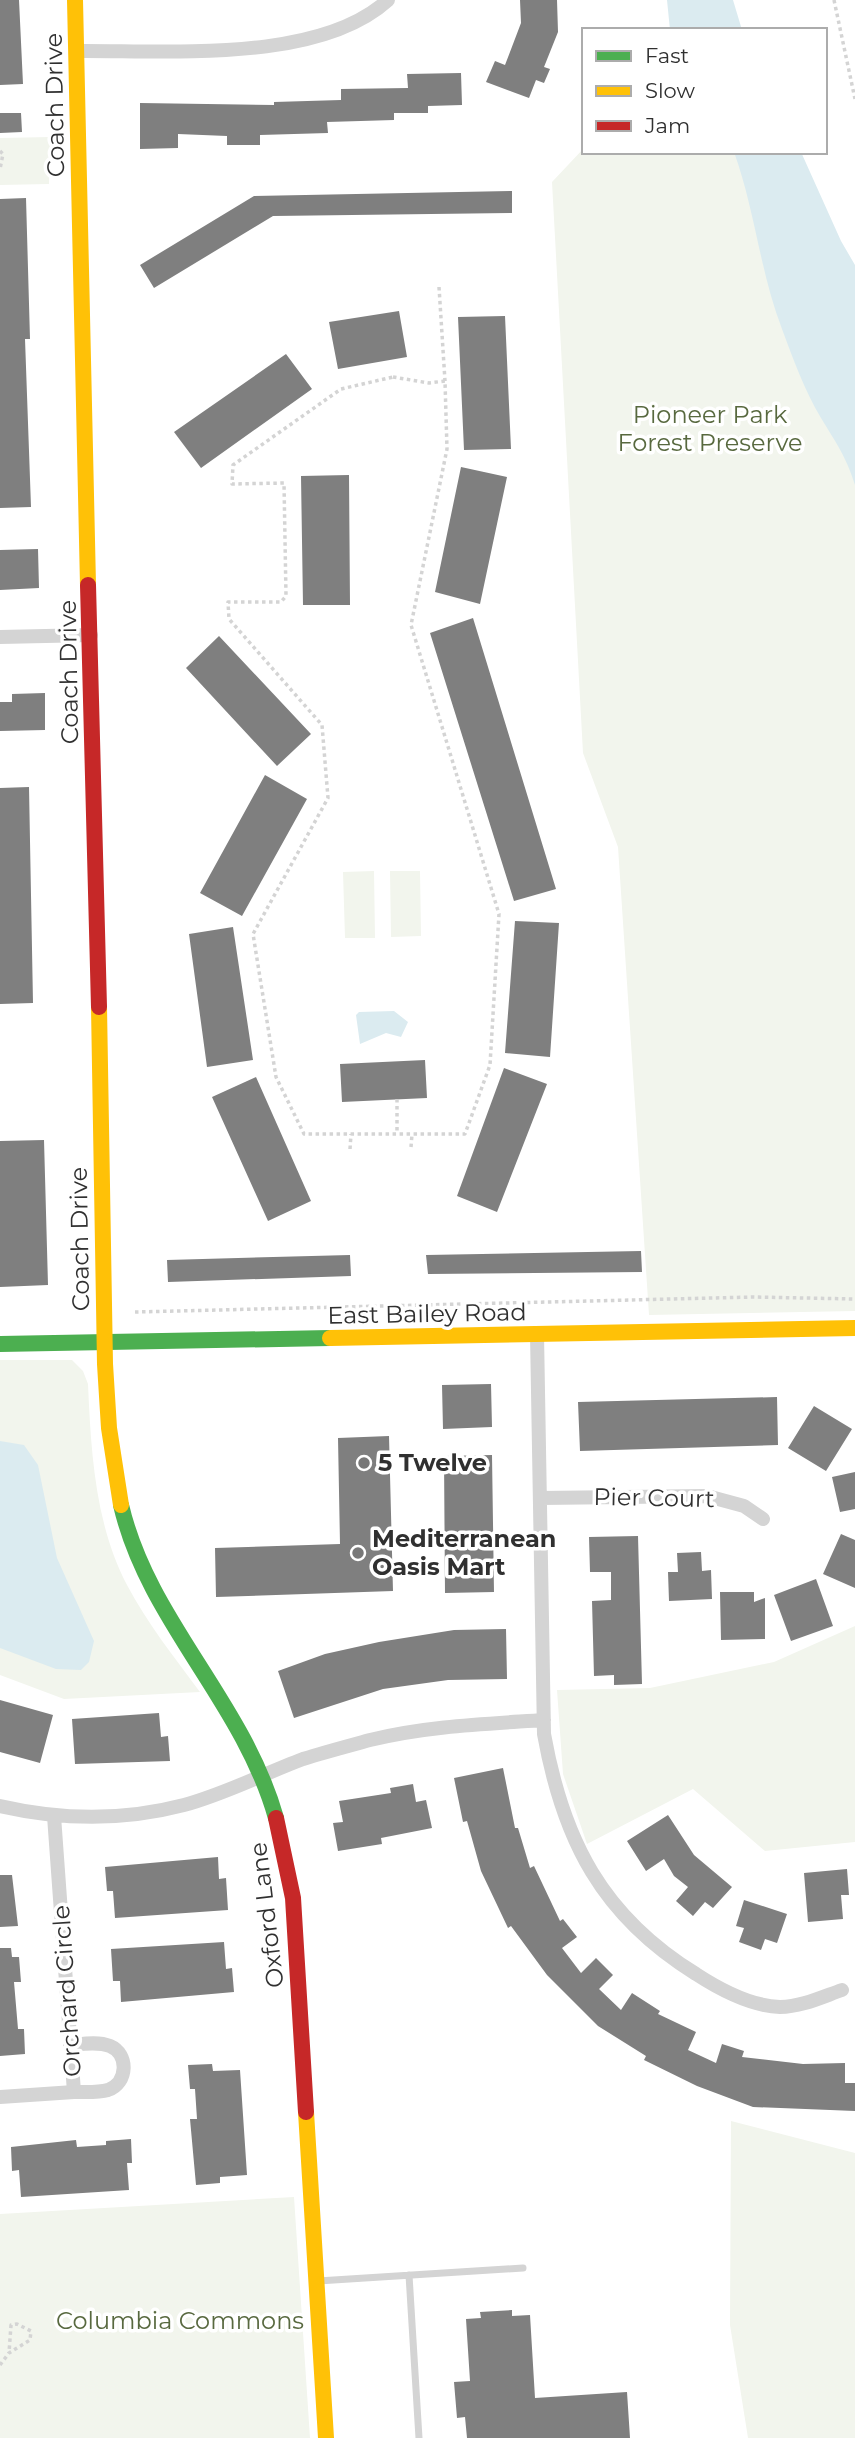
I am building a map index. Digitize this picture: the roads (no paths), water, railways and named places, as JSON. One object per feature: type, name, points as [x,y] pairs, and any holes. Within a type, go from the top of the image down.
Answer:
[{"type":"street","name":"Coach Drive","points":[[75,0],[91,635],[104,1343]]},
{"type":"street","points":[[76,51],[271,47],[324,35],[362,17],[388,0]]},
{"type":"street","points":[[0,638],[91,635]]},
{"type":"street","name":"East Bailey Road","points":[[0,1344],[855,1328]]},
{"type":"street","points":[[537,1334],[544,1720],[556,1793],[573,1840],[601,1888],[656,1947],[709,1983],[769,2006],[800,2004],[842,1990]]},
{"type":"street","name":"Oxford Lane","points":[[104,1343],[109,1434],[118,1492],[133,1548],[165,1614],[239,1726],[262,1776],[283,1836],[293,1898],[326,2438]]},
{"type":"street","name":"Pier Court","points":[[541,1499],[707,1496],[744,1506],[763,1519]]},
{"type":"street","points":[[0,1806],[54,1816],[107,1816],[158,1811],[204,1799],[305,1759],[416,1730],[544,1720]]},
{"type":"street","name":"Orchard Circle","points":[[0,2098],[74,2092],[54,1816]]},
{"type":"street","points":[[70,2045],[111,2046],[119,2053],[124,2069],[119,2082],[111,2088],[74,2092]]},
{"type":"lane","points":[[317,2281],[523,2268]]},
{"type":"lane","points":[[409,2275],[419,2438]]},
{"type":"place","name":"5 Twelve","points":[[364,1463]]},
{"type":"place","name":"Mediterranean Oasis Mart","points":[[358,1553]]},
{"type":"park label","name":"Pioneer Park Forest Preserve","points":[[710,429]]},
{"type":"park label","name":"Columbia Commons","points":[[180,2321]]}]
